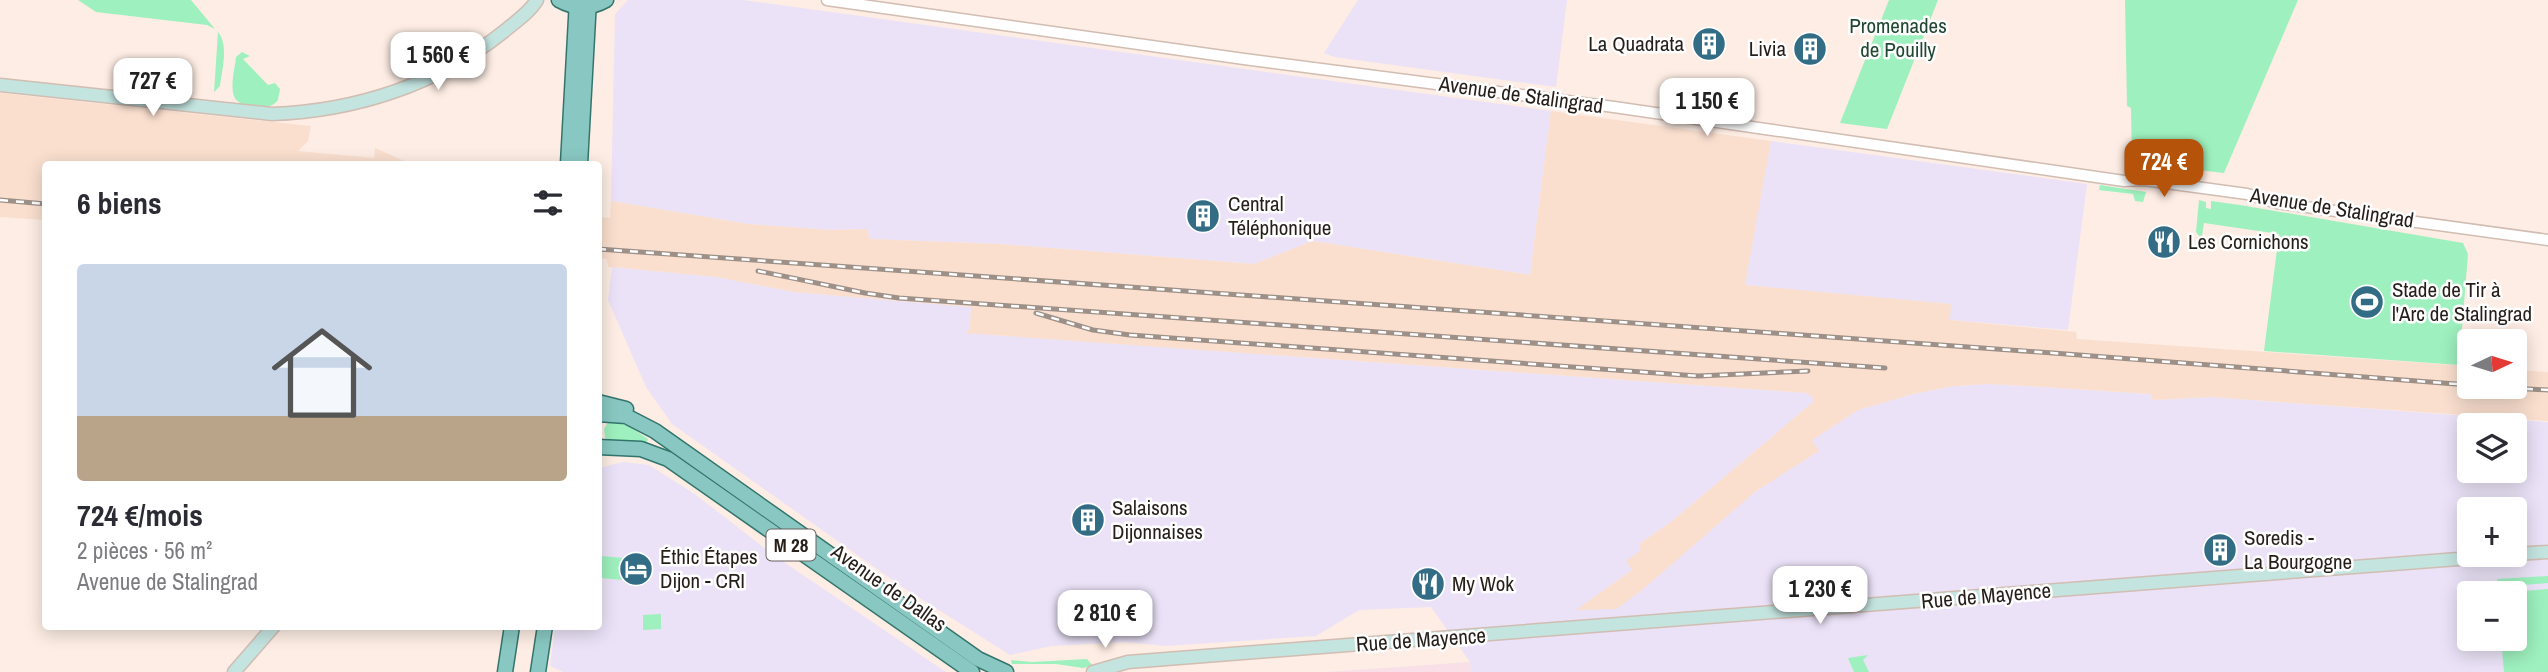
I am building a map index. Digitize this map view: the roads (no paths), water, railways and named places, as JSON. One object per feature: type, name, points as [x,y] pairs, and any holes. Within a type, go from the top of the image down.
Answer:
[{"type":"main road","points":[[559,0],[583,4],[606,0]]},
{"type":"main road","points":[[0,85],[272,114],[308,113],[349,105],[422,82],[489,43],[540,2]]},
{"type":"main road","points":[[568,161],[583,4]]},
{"type":"main road","points":[[580,161],[583,4]]},
{"type":"main road","name":"Avenue de Dallas","points":[[602,403],[631,411],[655,431]]},
{"type":"main road","name":"Avenue de Dallas","points":[[602,414],[626,416],[655,431],[978,659],[1006,672]]},
{"type":"main road","name":"Avenue de Dallas","points":[[602,447],[641,449],[668,459],[972,672]]},
{"type":"main road","name":"Rue de Mayence","points":[[2527,554],[2548,552]]},
{"type":"main road","name":"Rue de Mayence","points":[[1093,672],[1128,662],[2457,559]]},
{"type":"main road","points":[[234,672],[271,630]]},
{"type":"main road","points":[[505,672],[511,630]]},
{"type":"main road","points":[[538,672],[544,630]]},
{"type":"main road","points":[[1118,672],[1128,662]]},
{"type":"street","name":"Avenue de Stalingrad","points":[[827,0],[1614,107],[2124,181],[2144,180],[2247,194],[2277,202],[2548,240]]},
{"type":"railway","points":[[0,200],[42,204]]},
{"type":"railway","points":[[602,249],[2457,384]]},
{"type":"railway","points":[[758,271],[899,298],[1885,368]]},
{"type":"railway","points":[[1036,313],[1093,330],[1130,335],[1698,376],[1808,371]]},
{"type":"railway","points":[[2527,389],[2548,390]]},
{"type":"place","name":"La Quadrata","points":[[1709,44]]},
{"type":"place","name":"Livia","points":[[1810,49]]},
{"type":"place","name":"Central Téléphonique","points":[[1203,216]]},
{"type":"place","name":"Les Cornichons","points":[[2164,242]]},
{"type":"place","name":"Stade de Tir à l'Arc de Stalingrad","points":[[2367,302]]},
{"type":"place","name":"Salaisons Dijonnaises","points":[[1088,520]]},
{"type":"place","name":"Soredis - La Bourgogne","points":[[2220,550]]},
{"type":"place","name":"Éthic Étapes Dijon - CRI","points":[[636,569]]},
{"type":"place","name":"My Wok","points":[[1428,584]]},
{"type":"park label","name":"Promenades de Pouilly","points":[[1898,38]]}]
